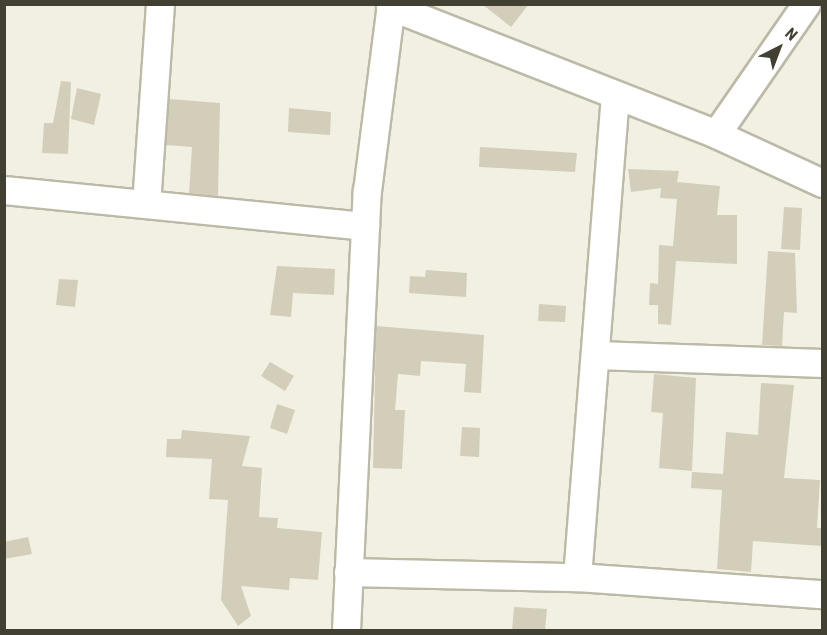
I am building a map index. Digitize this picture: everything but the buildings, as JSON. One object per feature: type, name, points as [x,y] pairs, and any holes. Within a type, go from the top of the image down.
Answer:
[{"type":"street","points":[[146,204],[160,4]]},
{"type":"street","points":[[716,134],[806,4]]},
{"type":"street","points":[[346,630],[365,226],[380,59],[391,5],[615,98],[716,134],[822,183]]},
{"type":"street","points":[[577,577],[615,98]]},
{"type":"street","points":[[4,190],[365,226]]},
{"type":"street","points":[[596,355],[822,363]]},
{"type":"street","points":[[348,572],[577,577],[822,594]]}]
